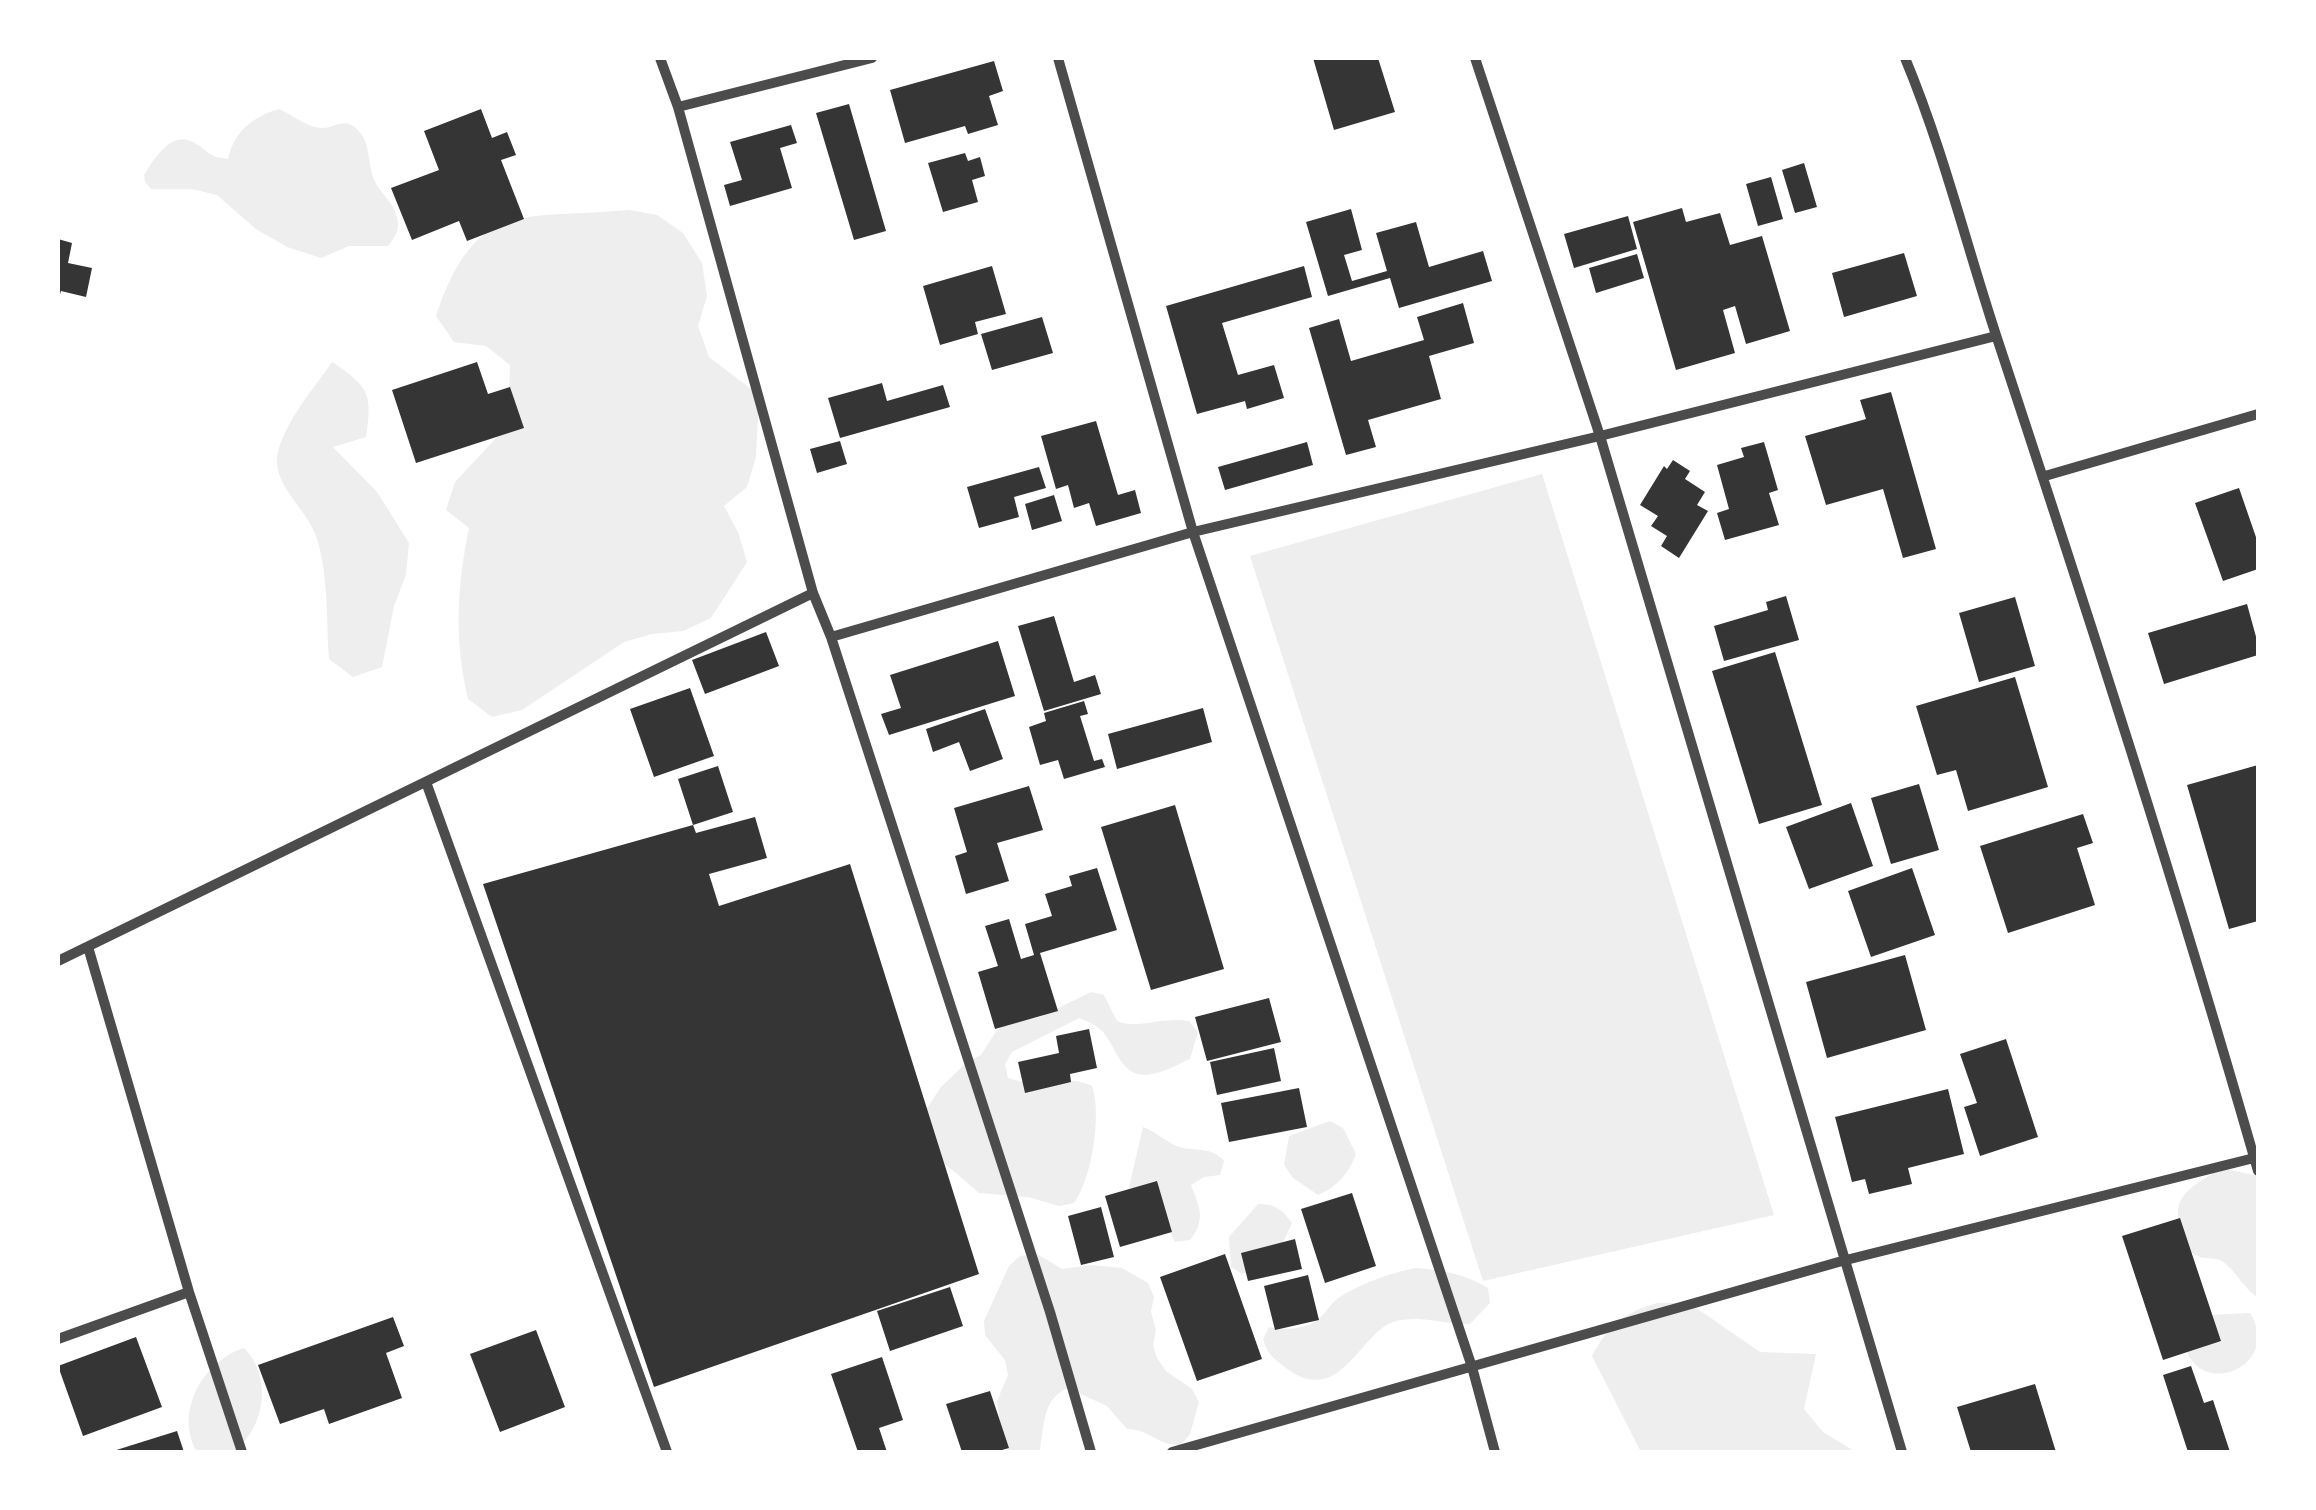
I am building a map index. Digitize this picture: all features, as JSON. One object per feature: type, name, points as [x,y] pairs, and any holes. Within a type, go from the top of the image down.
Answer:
[{"type":"street","points":[[660,58],[678,107],[813,593],[831,637],[1050,1312],[1091,1452]]},
{"type":"street","points":[[678,107],[872,58]]},
{"type":"street","points":[[1058,58],[1193,532],[1472,1367],[1495,1452]]},
{"type":"street","points":[[1475,58],[1600,436],[1842,1261],[1902,1452]]},
{"type":"street","points":[[1904,58],[1930,119],[1996,336],[2045,476],[2258,1170]]},
{"type":"street","points":[[831,637],[1193,532],[1600,436],[1996,336]]},
{"type":"street","points":[[2045,476],[2258,414]]},
{"type":"street","points":[[58,962],[813,593]]},
{"type":"street","points":[[426,782],[667,1452]]},
{"type":"street","points":[[88,947],[189,1292],[242,1452]]},
{"type":"street","points":[[1172,1452],[1842,1261],[2257,1157]]},
{"type":"street","points":[[58,1339],[189,1292]]},
{"type":"shaded area","points":[[279,109],[311,126],[323,128],[345,123],[359,131],[366,143],[375,182],[397,217],[397,233],[388,246],[349,246],[321,258],[287,247],[256,229],[217,195],[192,189],[151,189],[145,182],[148,168],[170,143],[185,139],[212,155],[228,159],[246,127]]},
{"type":"shaded area","points":[[629,210],[657,215],[683,233],[702,263],[707,296],[698,326],[709,357],[759,395],[756,457],[747,487],[724,506],[738,532],[747,562],[711,618],[683,631],[624,642],[522,710],[492,717],[468,699],[459,613],[469,528],[446,510],[455,482],[500,434],[509,397],[510,365],[486,346],[454,342],[436,316],[451,278],[468,251],[487,233],[508,222],[532,217]]},
{"type":"shaded area","points":[[332,362],[360,385],[369,410],[366,437],[333,447],[377,492],[409,543],[406,575],[394,606],[382,667],[353,677],[329,659],[320,551],[312,526],[282,482],[277,463],[289,424]]},
{"type":"shaded area","points":[[1542,474],[1774,1215],[1483,1281],[1250,556]]},
{"type":"shaded area","points":[[1091,992],[1104,995],[1117,1021],[1189,1021],[1198,1032],[1190,1059],[1157,1073],[1135,1073],[1123,1064],[1101,1030],[1079,1018],[1012,1052],[1005,1064],[1008,1078],[1072,1081],[1092,1086],[1096,1113],[1090,1162],[1074,1203],[1059,1206],[1028,1197],[979,1193],[934,1154],[925,1111],[941,1087],[968,1061],[981,1055],[997,1030],[1009,1022],[1038,1018]]},
{"type":"shaded area","points":[[1330,1121],[1343,1128],[1356,1154],[1342,1179],[1318,1195],[1293,1178],[1284,1165],[1289,1136]]},
{"type":"shaded area","points":[[1143,1127],[1178,1146],[1209,1151],[1224,1160],[1220,1175],[1204,1177],[1191,1185],[1200,1214],[1190,1240],[1175,1242],[1169,1229],[1129,1187]]},
{"type":"shaded area","points":[[2221,1168],[2258,1176],[2258,1298],[2223,1262],[2191,1252],[2182,1236],[2178,1219],[2181,1200]]},
{"type":"shaded area","points":[[1258,1204],[1278,1208],[1292,1223],[1273,1256],[1242,1274],[1231,1267],[1229,1237]]},
{"type":"shaded area","points":[[1037,1254],[1062,1269],[1092,1265],[1122,1268],[1148,1283],[1154,1297],[1151,1312],[1157,1358],[1166,1371],[1192,1389],[1199,1402],[1190,1434],[1181,1445],[1127,1429],[1107,1406],[1068,1388],[1049,1405],[1040,1449],[1011,1452],[1003,1445],[997,1401],[1008,1375],[1005,1360],[985,1335],[984,1321],[1009,1266],[1020,1256]]},
{"type":"shaded area","points":[[1416,1268],[1479,1283],[1488,1288],[1490,1303],[1470,1324],[1413,1319],[1393,1322],[1381,1329],[1347,1365],[1320,1380],[1304,1378],[1286,1368],[1267,1349],[1263,1339],[1269,1327],[1289,1329],[1310,1324],[1351,1290]]},
{"type":"shaded area","points":[[1657,1303],[1689,1303],[1760,1352],[1816,1354],[1804,1409],[1823,1432],[1856,1452],[1641,1452],[1592,1356],[1618,1322]]},
{"type":"shaded area","points":[[2250,1313],[2257,1331],[2256,1347],[2249,1360],[2223,1373],[2209,1372],[2196,1365],[2186,1350],[2209,1315]]},
{"type":"shaded area","points":[[244,1348],[259,1373],[262,1388],[258,1417],[244,1442],[233,1452],[197,1452],[189,1421],[197,1390],[216,1364]]},
{"type":"building","points":[[1313,58],[1378,58],[1395,112],[1334,130]]},
{"type":"building","points":[[994,61],[1003,91],[989,96],[998,125],[968,134],[965,126],[905,143],[890,90]]},
{"type":"building","points":[[849,104],[886,231],[854,240],[816,113]]},
{"type":"building","points":[[481,109],[492,138],[507,132],[516,155],[501,160],[524,219],[467,241],[459,221],[412,240],[391,188],[439,170],[424,131]]},
{"type":"building","points":[[791,125],[797,143],[780,148],[792,188],[730,206],[724,185],[742,180],[730,142]]},
{"type":"building","points":[[965,153],[968,161],[980,157],[985,176],[972,180],[978,202],[943,212],[928,163]]},
{"type":"building","points":[[1804,163],[1817,207],[1795,213],[1782,170]]},
{"type":"building","points":[[1771,177],[1783,219],[1758,226],[1746,184]]},
{"type":"building","points":[[1682,208],[1686,222],[1720,213],[1730,245],[1762,236],[1790,331],[1746,344],[1735,306],[1723,310],[1735,353],[1676,370],[1633,222]]},
{"type":"building","points":[[1351,209],[1362,250],[1344,255],[1352,281],[1387,271],[1376,233],[1416,222],[1429,267],[1483,251],[1492,281],[1399,308],[1390,278],[1328,296],[1306,222]]},
{"type":"building","points":[[1628,216],[1637,249],[1574,268],[1564,234]]},
{"type":"building","points":[[58,239],[72,243],[68,263],[92,268],[86,297],[61,291],[58,301]]},
{"type":"building","points":[[1904,253],[1917,296],[1844,317],[1832,273]]},
{"type":"building","points":[[1637,254],[1644,278],[1596,293],[1589,268]]},
{"type":"building","points":[[992,266],[1006,314],[975,322],[978,334],[940,345],[923,286]]},
{"type":"building","points":[[1304,266],[1312,297],[1222,323],[1238,375],[1274,365],[1284,398],[1247,409],[1245,401],[1197,414],[1166,306]]},
{"type":"building","points":[[1463,303],[1474,343],[1429,356],[1441,399],[1368,420],[1376,447],[1346,455],[1309,328],[1339,319],[1351,361],[1424,340],[1417,317]]},
{"type":"building","points":[[1042,317],[1053,353],[992,370],[981,334]]},
{"type":"building","points":[[477,362],[488,394],[510,387],[524,428],[416,463],[392,390]]},
{"type":"building","points":[[882,383],[887,401],[943,385],[950,407],[840,438],[828,398]]},
{"type":"building","points":[[1891,392],[1936,549],[1903,558],[1883,489],[1826,505],[1805,436],[1866,419],[1860,400]]},
{"type":"building","points":[[1096,421],[1118,495],[1135,490],[1141,513],[1096,526],[1089,503],[1074,508],[1068,485],[1056,489],[1041,436]]},
{"type":"building","points":[[840,441],[847,464],[817,473],[810,449]]},
{"type":"building","points":[[1307,442],[1313,465],[1225,490],[1218,467]]},
{"type":"building","points":[[1764,442],[1778,490],[1769,493],[1779,525],[1725,540],[1717,513],[1729,509],[1717,465],[1744,457],[1741,448]]},
{"type":"building","points":[[1673,460],[1690,471],[1685,479],[1705,492],[1697,505],[1708,511],[1679,558],[1661,546],[1667,536],[1651,526],[1658,516],[1640,505],[1664,466],[1667,469]]},
{"type":"building","points":[[1039,467],[1046,488],[1014,497],[1019,517],[979,528],[967,487]]},
{"type":"building","points":[[2239,488],[2258,543],[2258,569],[2223,581],[2195,503]]},
{"type":"building","points":[[1054,495],[1062,521],[1032,530],[1025,504]]},
{"type":"building","points":[[1786,596],[1799,640],[1724,661],[1714,626],[1768,610],[1766,602]]},
{"type":"building","points":[[2015,597],[2035,666],[1979,682],[1959,613]]},
{"type":"building","points":[[2247,604],[2258,655],[2164,684],[2148,633]]},
{"type":"building","points":[[1054,616],[1074,682],[1095,675],[1101,694],[1044,711],[1018,626]]},
{"type":"building","points":[[766,632],[779,666],[705,694],[692,660]]},
{"type":"building","points":[[998,641],[1015,696],[889,735],[881,714],[901,708],[890,675]]},
{"type":"building","points":[[1775,652],[1822,805],[1759,824],[1712,671]]},
{"type":"building","points":[[2015,677],[2048,787],[1968,811],[1956,770],[1937,775],[1916,706]]},
{"type":"building","points":[[690,688],[714,756],[654,777],[630,709]]},
{"type":"building","points":[[1084,701],[1088,714],[1080,716],[1094,761],[1102,759],[1105,767],[1064,779],[1058,760],[1040,765],[1029,727],[1046,721],[1044,713]]},
{"type":"building","points":[[1203,708],[1212,742],[1117,769],[1108,734]]},
{"type":"building","points":[[985,709],[1003,759],[970,771],[959,742],[933,752],[926,729]]},
{"type":"building","points":[[2258,765],[2258,921],[2229,929],[2187,785]]},
{"type":"building","points":[[718,766],[733,812],[693,825],[678,779]]},
{"type":"building","points":[[1919,784],[1939,850],[1891,864],[1871,798]]},
{"type":"building","points":[[1029,786],[1043,830],[997,843],[1009,881],[966,894],[955,856],[967,852],[954,808]]},
{"type":"building","points":[[1851,803],[1873,866],[1809,889],[1786,827]]},
{"type":"building","points":[[1175,805],[1224,969],[1151,990],[1101,827]]},
{"type":"building","points":[[2083,814],[2093,843],[2077,848],[2095,905],[2008,933],[1980,846]]},
{"type":"building","points":[[755,817],[767,858],[709,874],[719,906],[850,864],[979,1274],[654,1387],[483,884],[693,825],[696,833]]},
{"type":"building","points":[[1097,868],[1117,930],[1040,953],[1058,1011],[995,1029],[978,972],[998,966],[985,926],[1009,919],[1021,959],[1034,955],[1025,924],[1052,916],[1045,894],[1072,886],[1069,876]]},
{"type":"building","points":[[1912,868],[1935,935],[1871,957],[1848,891]]},
{"type":"building","points":[[1905,955],[1926,1030],[1827,1058],[1806,982]]},
{"type":"building","points":[[1269,998],[1281,1042],[1207,1061],[1195,1017]]},
{"type":"building","points":[[1089,1029],[1097,1068],[1070,1074],[1071,1082],[1025,1093],[1018,1062],[1059,1053],[1056,1036]]},
{"type":"building","points":[[2006,1039],[2038,1137],[1980,1156],[1964,1107],[1977,1103],[1960,1054]]},
{"type":"building","points":[[1274,1048],[1281,1081],[1217,1095],[1210,1062]]},
{"type":"building","points":[[1299,1088],[1307,1127],[1229,1142],[1221,1103]]},
{"type":"building","points":[[1948,1089],[1964,1154],[1908,1168],[1912,1184],[1869,1194],[1865,1179],[1852,1182],[1835,1117]]},
{"type":"building","points":[[1157,1181],[1172,1232],[1120,1247],[1105,1196]]},
{"type":"building","points":[[1352,1193],[1376,1266],[1325,1283],[1301,1209]]},
{"type":"building","points":[[1101,1207],[1114,1257],[1081,1265],[1068,1216]]},
{"type":"building","points":[[2180,1218],[2221,1341],[2163,1360],[2122,1236]]},
{"type":"building","points":[[1295,1239],[1302,1269],[1248,1281],[1241,1253]]},
{"type":"building","points":[[1225,1254],[1262,1359],[1197,1381],[1160,1277]]},
{"type":"building","points":[[1308,1275],[1319,1320],[1275,1330],[1264,1286]]},
{"type":"building","points":[[950,1287],[963,1326],[890,1351],[877,1311]]},
{"type":"building","points":[[393,1317],[404,1346],[386,1353],[402,1398],[329,1424],[324,1409],[280,1424],[258,1365]]},
{"type":"building","points":[[536,1330],[565,1407],[500,1432],[470,1354]]},
{"type":"building","points":[[136,1337],[162,1407],[83,1436],[58,1366]]},
{"type":"building","points":[[882,1357],[903,1420],[879,1428],[887,1452],[858,1452],[831,1374]]},
{"type":"building","points":[[2191,1366],[2204,1403],[2213,1400],[2230,1452],[2188,1452],[2163,1375]]},
{"type":"building","points":[[2035,1384],[2056,1452],[1971,1452],[1957,1407]]},
{"type":"building","points":[[990,1391],[1009,1448],[962,1452],[946,1404]]},
{"type":"building","points":[[177,1431],[184,1452],[110,1452]]}]
